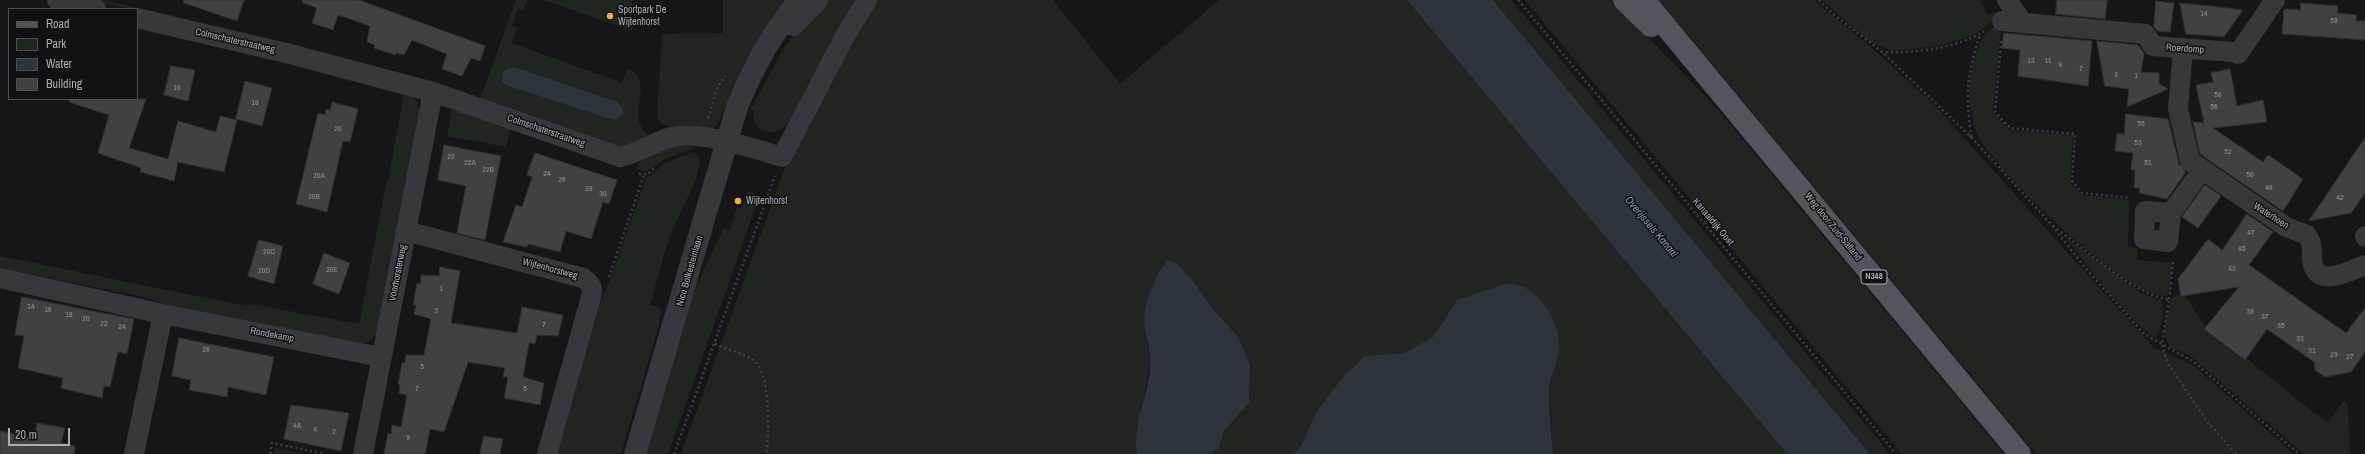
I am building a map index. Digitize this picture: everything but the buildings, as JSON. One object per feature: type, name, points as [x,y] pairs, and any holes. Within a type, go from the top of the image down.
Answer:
[{"type":"main road","name":"N348","points":[[1624,0],[1728,100]]},
{"type":"main road","name":"Weg door Zuid-Salland","points":[[1644,0],[2020,454]]},
{"type":"street","points":[[57,0],[92,8]]},
{"type":"street","name":"Nico Bolkesteinlaan","points":[[635,454],[727,142],[745,88],[757,60],[775,30],[799,0]]},
{"type":"street","name":"Nico Bolkesteinlaan","points":[[745,88],[792,26],[817,0]]},
{"type":"street","name":"Colmschaterstraatweg","points":[[138,18],[290,54],[433,92],[620,157],[637,153],[661,141],[679,135],[727,142],[782,157],[845,36],[867,0]]},
{"type":"street","points":[[2007,0],[2012,22]]},
{"type":"street","points":[[2012,22],[2025,0]]},
{"type":"street","name":"Roerdomp","points":[[2012,22],[2145,34],[2153,46],[2233,52],[2238,54],[2275,0]]},
{"type":"street","name":"Waterhoen","points":[[2183,49],[2178,109],[2190,161],[2286,228],[2307,235],[2314,250],[2314,266],[2318,273],[2329,277],[2340,275],[2365,265]]},
{"type":"street","name":"Voorhorsterweg","points":[[363,454],[433,92]]},
{"type":"street","points":[[2171,213],[2146,211],[2144,239],[2168,242],[2171,213],[2202,170]]},
{"type":"street","name":"Wijtenhorstweg","points":[[406,231],[583,278],[590,283],[593,291]]},
{"type":"street","name":"Rondekamp","points":[[0,278],[163,314],[382,357]]},
{"type":"street","points":[[547,454],[593,291]]},
{"type":"street","points":[[134,454],[163,314]]},
{"type":"path","name":"Kanaaldijk Oost","points":[[1518,0],[1896,454]]},
{"type":"path","points":[[1819,0],[1832,13],[1881,52],[1972,138],[2051,224],[2087,270],[2144,334],[2194,362],[2299,454]]},
{"type":"path","points":[[1881,52],[1898,53],[1940,47],[1971,39],[2012,22]]},
{"type":"path","points":[[2012,22],[1995,112],[2010,128],[2075,134],[2072,181],[2082,193],[2130,198],[2130,206],[2142,207],[2146,211]]},
{"type":"path","points":[[1972,138],[1967,86],[1968,73],[1981,34]]},
{"type":"path","points":[[593,291],[604,288],[644,175]]},
{"type":"path","points":[[674,454],[768,194]]},
{"type":"path","points":[[2051,224],[2134,287],[2161,299],[2169,299]]},
{"type":"path","points":[[2168,242],[2174,246],[2169,299],[2162,345],[2167,362],[2188,396],[2206,420],[2236,454]]},
{"type":"path","points":[[715,344],[754,360],[764,379],[769,414],[767,454]]},
{"type":"path","points":[[270,454],[272,443],[324,454]]},
{"type":"green space","points":[[86,0],[103,0],[133,7],[127,8]]},
{"type":"green space","points":[[516,0],[527,0],[523,10],[518,9],[512,26],[517,28],[512,43],[622,83],[628,68],[635,72],[641,84],[638,115],[639,122],[648,135],[628,150],[480,99]]},
{"type":"green space","name":"Sportpark De Wijtenhorst","points":[[544,0],[632,0],[632,31]]},
{"type":"green space","points":[[723,0],[787,0],[745,62],[716,126],[713,128],[672,127],[662,124],[657,117],[662,34],[723,33]]},
{"type":"green space","points":[[823,0],[855,0],[790,126],[788,125],[782,129],[769,132],[759,129],[754,119],[754,111],[751,109],[785,46]]},
{"type":"green space","points":[[875,0],[1053,0],[1120,84],[1219,0],[1407,0],[1787,454],[1553,454],[1549,390],[1551,378],[1511,284],[1457,300],[1433,337],[1404,353],[1365,357],[1309,429],[1301,446],[1293,454],[1208,454],[1218,449],[1224,431],[1249,403],[1213,309],[1194,282],[1178,264],[1146,335],[1150,361],[1144,403],[1137,430],[1137,454],[681,454],[787,162]]},
{"type":"green space","points":[[1493,0],[1511,0],[1890,454],[1870,454]]},
{"type":"green space","points":[[1525,0],[1612,0],[1715,106],[2004,454],[1902,454]]},
{"type":"green space","points":[[1659,0],[1814,0],[1880,55],[1935,106],[2154,348],[2193,365],[2294,454],[2036,454]]},
{"type":"green space","points":[[1822,0],[1984,0],[1981,2],[1988,15],[1993,13],[1996,19],[1972,36],[1938,46],[1892,51],[1870,42]]},
{"type":"green space","points":[[2001,24],[1993,112],[2009,130],[2073,135],[2070,182],[2081,195],[2129,200],[2128,247],[2137,248],[2137,260],[2172,263],[2169,292],[2166,296],[2147,291],[2123,277],[2094,256],[2035,203],[2009,176],[1989,153],[1978,135],[1970,106],[1970,85],[1973,65],[1984,36],[1991,28]]},
{"type":"green space","points":[[404,93],[414,97],[419,114],[378,331],[370,341],[364,344],[181,308],[139,296],[0,268],[0,256],[246,306],[251,304],[359,324]]},
{"type":"green space","points":[[452,107],[511,126],[506,147],[447,136]]},
{"type":"green space","points":[[682,145],[696,148],[669,157],[646,172],[637,169],[639,163],[662,149]]},
{"type":"green space","points":[[691,153],[699,156],[700,162],[695,182],[669,238],[650,305],[661,308],[659,326],[621,454],[554,454],[601,300],[608,286],[646,178],[667,162]]},
{"type":"green space","points":[[747,191],[759,195],[757,203],[668,454],[646,454],[696,286],[724,228],[730,230],[737,207],[742,209]]},
{"type":"green space","points":[[2066,238],[2141,293],[2162,301],[2162,320],[2155,338],[2132,318],[2120,305]]},
{"type":"green space","points":[[2178,295],[2185,296],[2203,323],[2314,413],[2328,422],[2344,400],[2348,404],[2350,454],[2304,454],[2190,356],[2172,348],[2168,343],[2165,331],[2171,298]]},
{"type":"green space","points":[[275,448],[307,454],[274,454]]},
{"type":"water","name":"Overijssels Kanaal","points":[[1407,0],[1493,0],[1870,454],[1787,454]]},
{"type":"water","points":[[515,67],[617,102],[622,107],[623,114],[616,120],[607,118],[506,85],[502,81],[503,72],[508,68]]},
{"type":"water","points":[[1167,260],[1178,264],[1194,282],[1213,309],[1238,337],[1250,365],[1249,403],[1224,431],[1218,449],[1208,454],[1137,454],[1137,431],[1150,373],[1150,355],[1144,316],[1145,309],[1154,283]]},
{"type":"water","points":[[1505,284],[1516,285],[1527,289],[1536,296],[1544,304],[1551,315],[1555,326],[1559,348],[1549,390],[1553,454],[1293,454],[1301,446],[1317,411],[1344,376],[1365,356],[1404,353],[1433,337],[1457,300]]},
{"type":"place","name":"Sportpark De Wijtenhorst","points":[[610,16]]},
{"type":"place","name":"Wijtenhorst","points":[[738,201]]}]
